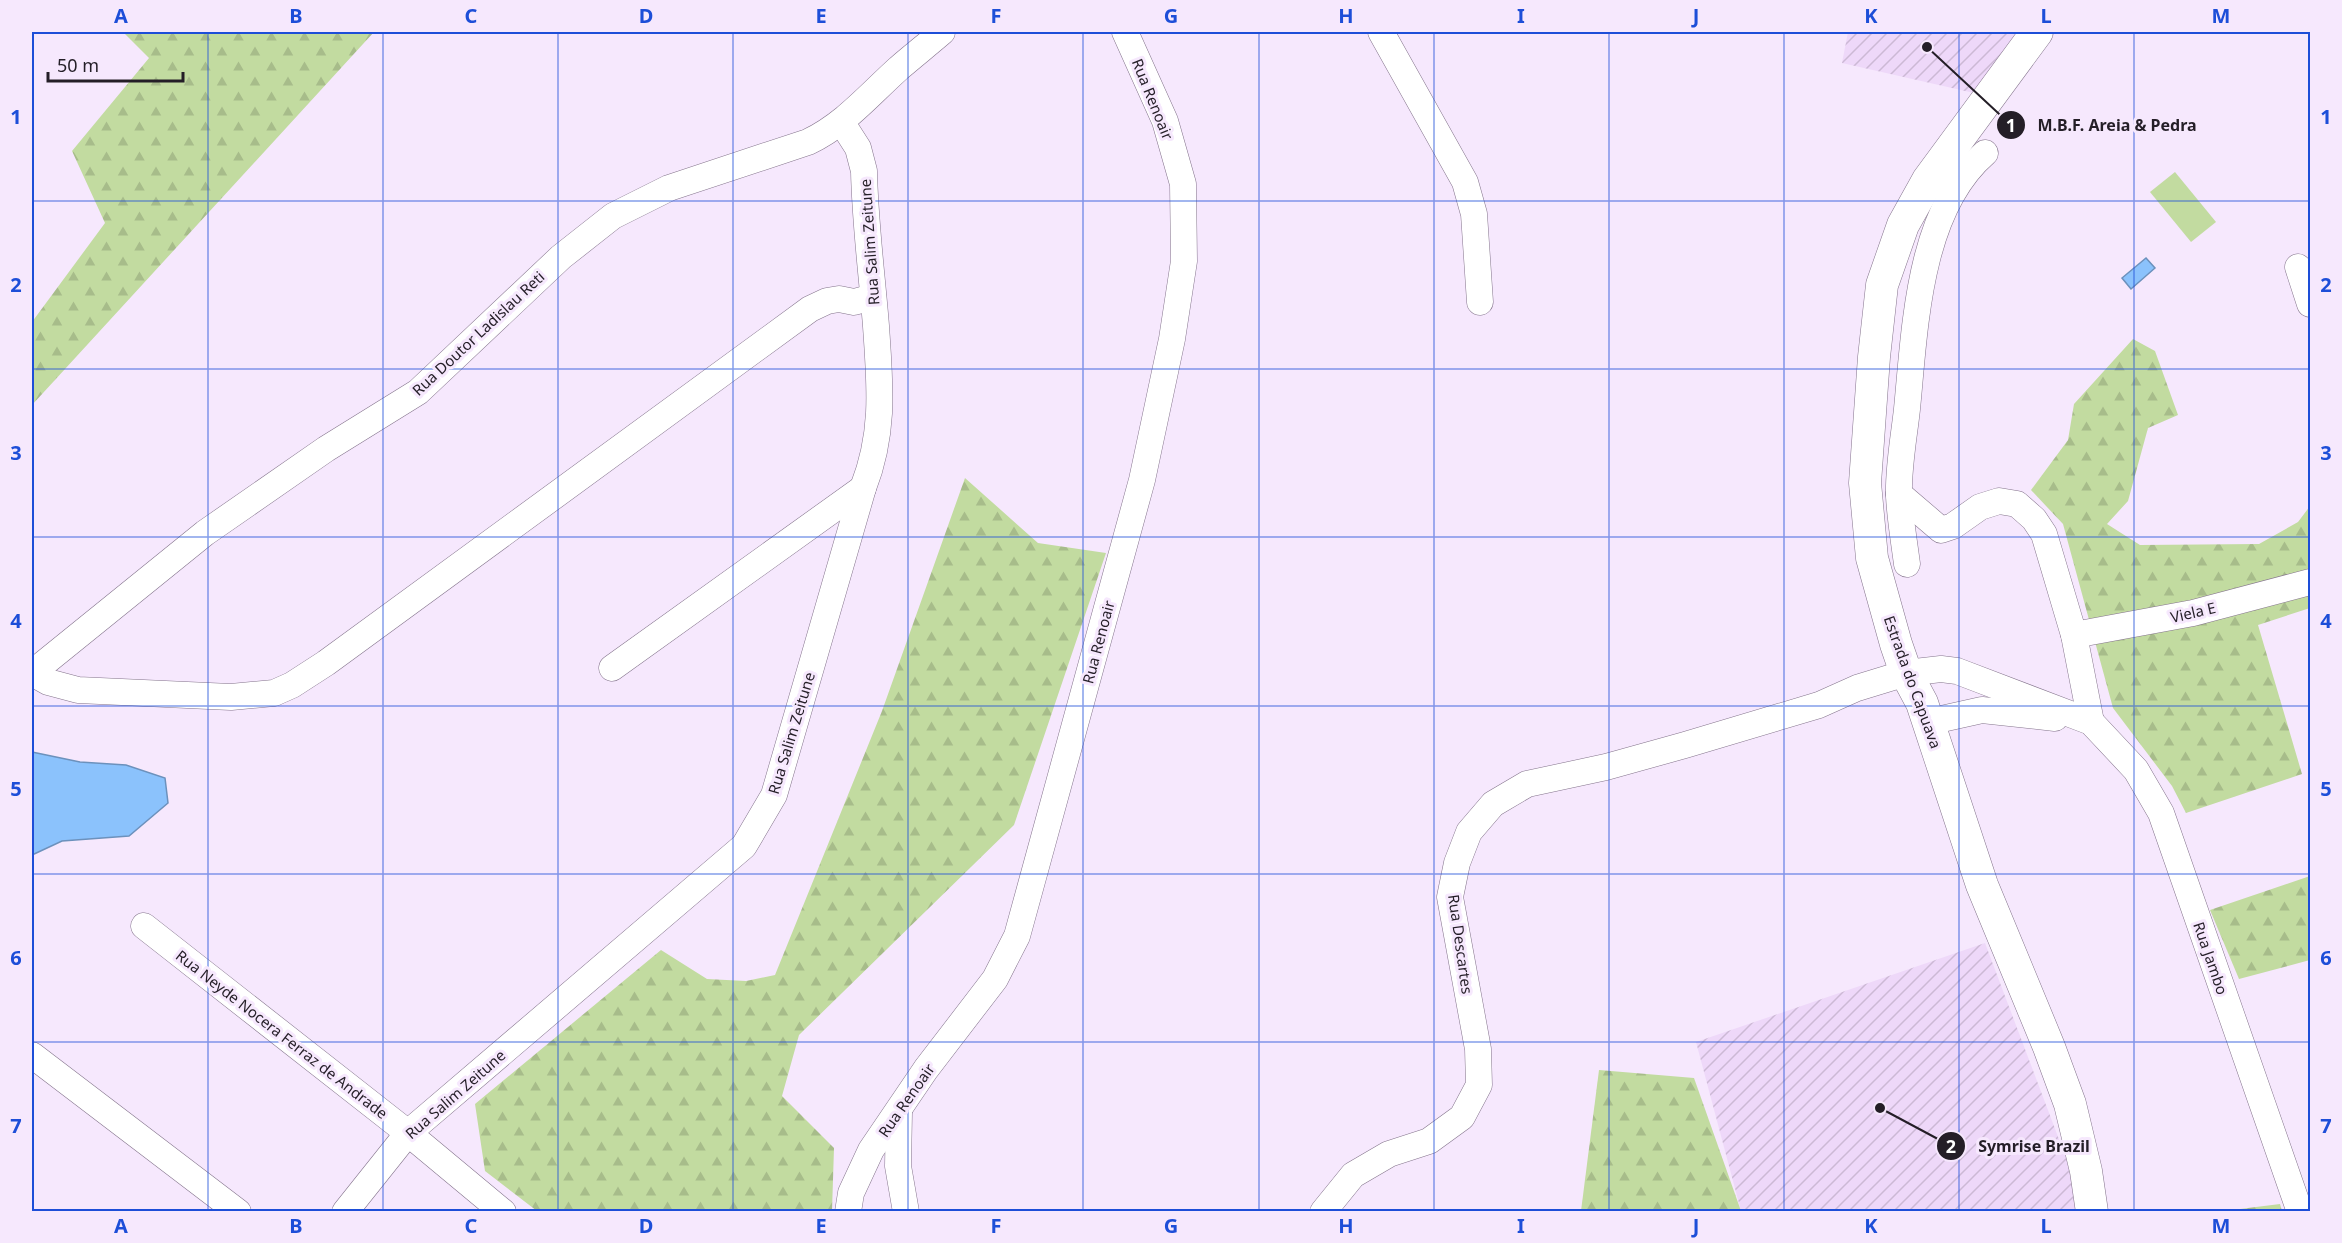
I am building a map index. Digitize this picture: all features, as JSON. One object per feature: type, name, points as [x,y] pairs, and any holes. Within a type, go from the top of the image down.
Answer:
[{"type":"main road","name":"Estrada do Capuava","points":[[2037,32],[1928,180],[1903,225],[1882,285],[1864,483],[1872,558],[1896,644],[1928,722],[1982,885],[2070,1104],[2086,1171],[2092,1212]]},
{"type":"street","name":"Rua Doutor Ladislau Reti","points":[[32,673],[206,533],[326,449],[418,392],[561,257],[613,216],[669,188],[808,142],[842,123],[899,68],[942,32]]},
{"type":"street","name":"Rua Renoair","points":[[848,1212],[851,1193],[871,1150],[926,1069],[995,979],[1017,936],[1142,480],[1172,339],[1184,261],[1183,184],[1166,121],[1125,32]]},
{"type":"street","points":[[1381,32],[1465,182],[1474,214],[1480,302]]},
{"type":"street","name":"Rua Salim Zeitune","points":[[345,1212],[408,1133],[744,846],[774,795],[863,488],[872,464],[880,419],[880,381],[863,165],[858,148],[842,123]]},
{"type":"street","points":[[1907,564],[1899,494],[1916,315],[1923,270],[1952,195],[1973,163],[1985,153]]},
{"type":"street","points":[[2298,267],[2310,304]]},
{"type":"street","points":[[32,673],[48,682],[78,690],[220,696],[274,693],[292,685],[336,656],[810,309],[827,301],[839,299],[854,302],[873,297]]},
{"type":"street","points":[[612,668],[863,488]]},
{"type":"street","points":[[1899,494],[1941,530],[1953,526],[1980,507],[1999,501],[2017,504],[2034,519],[2044,534],[2074,635],[2091,722],[1982,710],[1928,722]]},
{"type":"street","name":"Viela E","points":[[2074,635],[2193,613],[2310,582]]},
{"type":"street","name":"Rua Descartes","points":[[1323,1212],[1353,1175],[1389,1154],[1429,1141],[1462,1117],[1479,1085],[1478,1049],[1450,897],[1457,863],[1469,832],[1493,804],[1527,784],[1606,767],[1819,705],[1861,701],[1941,669],[1957,672],[2091,722]]},
{"type":"street","name":"Rua Jambo","points":[[2091,722],[2136,770],[2161,813],[2300,1212]]},
{"type":"street","name":"Rua Neyde Nocera Ferraz de Andrade","points":[[144,926],[408,1133],[503,1212]]},
{"type":"street","points":[[32,1055],[238,1212]]},
{"type":"street","points":[[898,1112],[898,1166],[906,1212]]},
{"type":"shaded area","points":[[1848,32],[2022,32],[1974,93],[1842,63]]},
{"type":"shaded area","points":[[1985,943],[2072,1174],[2076,1211],[1741,1211],[1696,1042]]},
{"type":"green space","points":[[123,32],[374,32],[32,405],[32,322],[105,223],[72,151],[149,58]]},
{"type":"green space","points":[[2175,172],[2216,222],[2191,242],[2150,192]]},
{"type":"green space","points":[[2133,339],[2155,351],[2178,415],[2148,428],[2128,501],[2107,524],[2140,545],[2259,544],[2298,522],[2310,506],[2310,608],[2258,625],[2302,774],[2186,813],[2172,786],[2113,708],[2063,524],[2031,490],[2068,440],[2074,404]]},
{"type":"green space","points":[[965,478],[1038,543],[1106,553],[1014,825],[799,1035],[782,1096],[834,1148],[832,1211],[537,1211],[485,1171],[475,1104],[661,950],[707,979],[746,981],[775,975],[882,711]]},
{"type":"green space","points":[[2310,876],[2310,960],[2239,979],[2210,910]]},
{"type":"green space","points":[[1599,1070],[1694,1078],[1741,1211],[1581,1211]]},
{"type":"green space","points":[[2280,1204],[2282,1211],[2224,1211]]},
{"type":"water","points":[[2146,258],[2155,268],[2131,289],[2122,278]]},
{"type":"water","points":[[32,752],[80,762],[126,765],[165,778],[168,803],[129,836],[62,841],[32,855]]},
{"type":"place","name":"M.B.F. Areia & Pedra","points":[[1927,47]]},
{"type":"place","name":"Symrise Brazil","points":[[1880,1108]]}]
